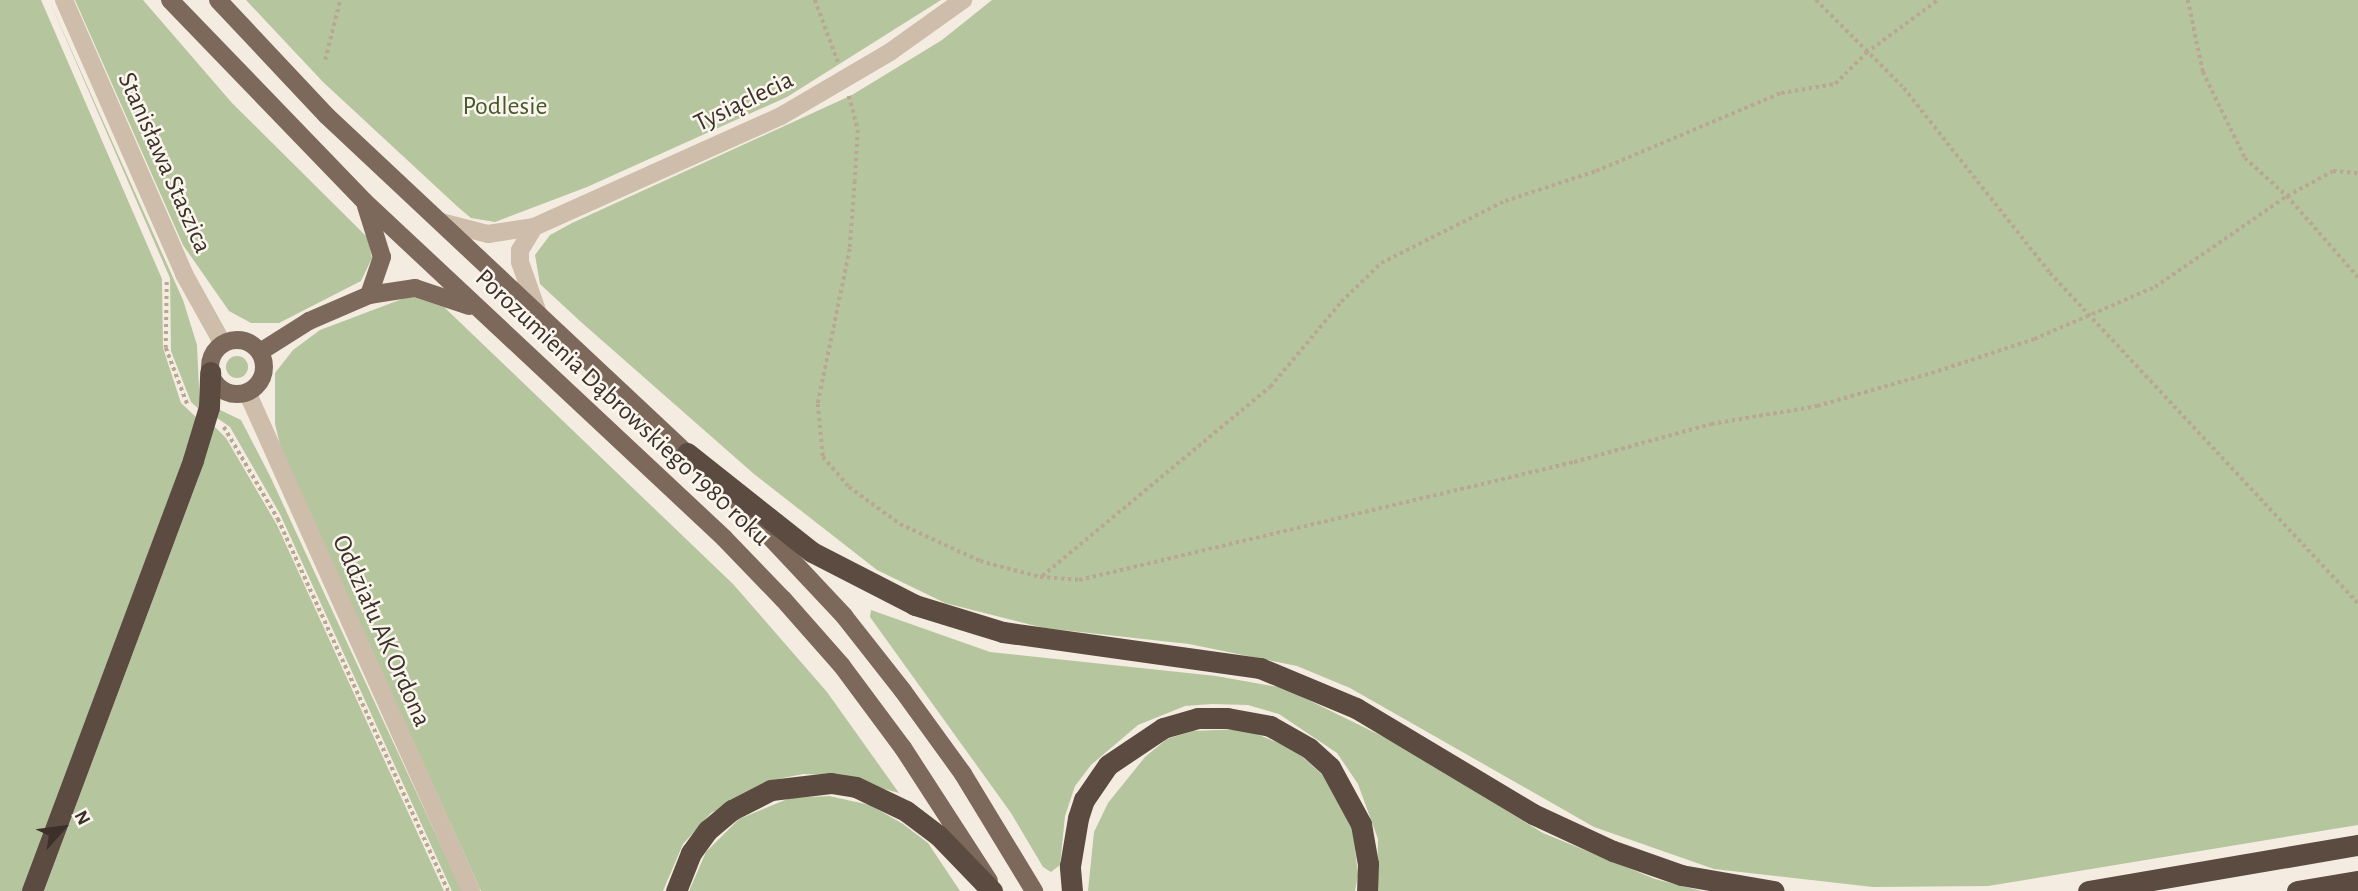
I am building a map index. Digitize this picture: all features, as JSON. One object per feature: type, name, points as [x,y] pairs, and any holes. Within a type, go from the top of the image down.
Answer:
[{"type":"highway","points":[[32,891],[206,417],[210,372]]},
{"type":"highway","points":[[687,453],[812,552],[915,605],[1003,632],[1260,668],[1356,708],[1533,814],[1613,851],[1681,874],[1774,891]]},
{"type":"highway","points":[[1072,891],[1070,866],[1078,818],[1084,800],[1108,765],[1163,728],[1217,718],[1270,726],[1309,748],[1329,767],[1361,824],[1368,864],[1367,891]]},
{"type":"highway","points":[[676,891],[691,853],[708,830],[732,810],[771,790],[831,783],[856,787],[906,811],[938,835],[993,891]]},
{"type":"highway","points":[[2088,891],[2358,845]]},
{"type":"highway","points":[[2297,891],[2358,881]]},
{"type":"main road","name":"Porozumienia Dąbrowskiego 1980 roku","points":[[170,0],[364,201],[724,538],[842,666],[945,808],[993,891]]},
{"type":"main road","name":"Porozumienia Dąbrowskiego 1980 roku","points":[[218,0],[327,116],[687,453],[799,566],[903,691],[963,774],[1034,891]]},
{"type":"main road","points":[[364,201],[382,257],[369,295]]},
{"type":"main road","points":[[260,352],[309,321],[369,295],[415,288],[480,310]]},
{"type":"main road","points":[[240,340],[260,352],[262,376],[247,392],[224,391],[210,372],[212,357],[223,344],[240,340]]},
{"type":"street","name":"Stanisława Staszica","points":[[64,0],[184,275],[223,344]]},
{"type":"street","name":"Tysiąclecia","points":[[441,222],[488,234],[534,227],[722,144],[845,80],[962,0]]},
{"type":"street","points":[[534,227],[520,250],[520,262],[538,313]]},
{"type":"street","name":"Oddziału AK Ordona","points":[[247,392],[471,891]]},
{"type":"path","points":[[325,60],[340,0]]},
{"type":"path","points":[[815,0],[845,80],[858,130],[850,249],[818,404],[823,457],[849,487],[900,524],[980,561],[1040,577],[1079,580],[1132,569],[1574,462],[1711,424],[1817,406],[2034,339],[2091,315],[2155,287],[2287,196],[2333,171],[2358,173]]},
{"type":"path","points":[[1816,0],[1866,53],[1904,88],[1989,201],[2358,603]]},
{"type":"path","points":[[1040,577],[1270,387],[1341,302],[1381,263],[1505,201],[1596,171],[1781,93],[1835,84],[1866,53],[1938,0]]},
{"type":"path","points":[[2188,0],[2203,72],[2245,158],[2287,196],[2358,277]]},
{"type":"path","points":[[164,274],[166,348],[187,404],[226,429],[278,519],[447,891]]},
{"type":"green space","points":[[0,0],[41,0],[162,279],[163,348],[181,403],[198,419],[23,891],[0,891]]},
{"type":"green space","points":[[49,0],[183,300],[197,345],[200,410],[191,402],[171,351],[170,278]]},
{"type":"green space","points":[[75,0],[143,0],[232,103],[367,237],[372,258],[361,281],[279,323],[251,323],[229,311],[183,245]]},
{"type":"green space","name":"Podlesie","points":[[246,0],[941,0],[787,97],[587,187],[495,222],[471,218],[459,208],[323,82]]},
{"type":"green space","points":[[992,0],[2358,0],[2358,825],[1988,886],[1873,887],[1714,869],[1594,827],[1350,688],[1297,666],[1189,644],[1044,628],[945,603],[877,570],[754,474],[581,322],[540,284],[535,255],[550,235],[572,223],[852,95],[942,40]]},
{"type":"green space","points":[[410,296],[444,307],[733,584],[827,692],[899,793],[834,775],[803,774],[773,780],[711,813],[683,844],[663,891],[481,891],[281,449],[275,424],[275,373],[293,350],[320,330]]},
{"type":"green space","points":[[237,356],[245,359],[248,367],[245,375],[237,378],[229,375],[226,367],[229,359]]},
{"type":"green space","points":[[218,409],[241,420],[270,476],[462,891],[452,891],[280,514],[230,427],[214,416]]},
{"type":"green space","points":[[212,424],[226,438],[277,525],[444,891],[44,891],[198,479]]},
{"type":"green space","points":[[871,610],[990,652],[1216,676],[1284,688],[1394,742],[1543,833],[1655,879],[1702,891],[1377,891],[1378,839],[1358,784],[1337,753],[1279,714],[1248,705],[1185,706],[1138,725],[1091,765],[1075,786],[1065,816],[1060,865],[1051,872],[1043,867],[1011,813],[870,617]]},
{"type":"green space","points":[[1244,729],[1294,749],[1328,780],[1353,831],[1358,875],[1355,891],[1088,891],[1094,832],[1108,803],[1145,757],[1167,739],[1193,731]]},
{"type":"green space","points":[[829,796],[870,805],[903,824],[928,843],[960,891],[689,891],[706,852],[739,819],[790,798]]}]
